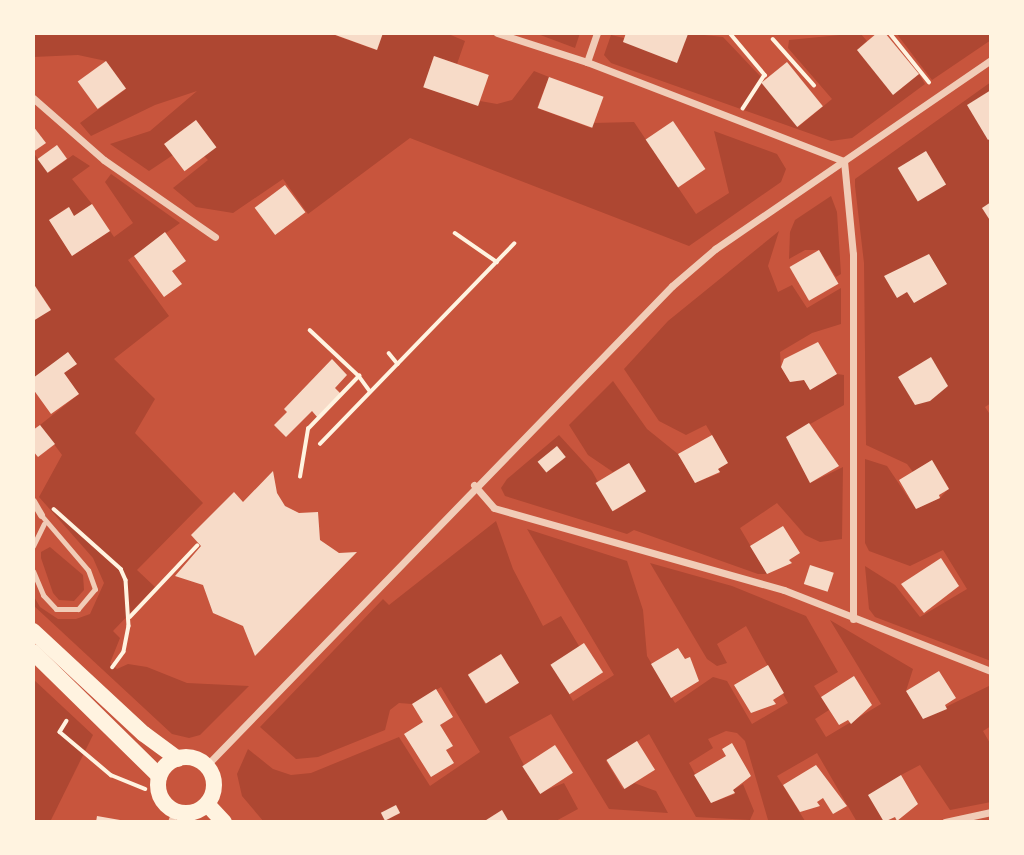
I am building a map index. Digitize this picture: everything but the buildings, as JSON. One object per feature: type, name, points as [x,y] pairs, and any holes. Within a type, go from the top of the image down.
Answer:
[{"type":"main road","points":[[33,631],[145,734],[178,759]]},
{"type":"main road","points":[[33,652],[159,776],[160,795],[173,816],[192,813],[207,804],[214,781],[206,766],[193,758],[178,759],[159,776]]},
{"type":"main road","points":[[207,804],[224,822]]},
{"type":"street","points":[[497,33],[587,62],[844,161]]},
{"type":"street","points":[[587,62],[597,33]]},
{"type":"street","points":[[206,766],[474,485],[671,286],[715,249],[991,60]]},
{"type":"street","points":[[33,99],[104,160],[215,237]]},
{"type":"street","points":[[844,161],[853,254],[853,619]]},
{"type":"street","points":[[474,485],[494,508],[784,590],[991,671]]},
{"type":"street","points":[[33,501],[42,519]]},
{"type":"street","points":[[945,822],[991,812]]},
{"type":"lane","points":[[33,546],[42,519],[88,570],[95,589],[78,608],[56,609],[43,595],[33,571]]},
{"type":"path","points":[[730,33],[765,75],[742,112]]},
{"type":"path","points":[[890,33],[929,82]]},
{"type":"path","points":[[773,39],[814,85]]},
{"type":"path","points":[[455,233],[497,262]]},
{"type":"path","points":[[320,444],[514,244]]},
{"type":"path","points":[[310,330],[359,376],[370,392]]},
{"type":"path","points":[[389,353],[398,363]]},
{"type":"path","points":[[300,477],[308,429],[359,376]]},
{"type":"path","points":[[130,617],[197,546]]},
{"type":"path","points":[[113,667],[124,652]]},
{"type":"path","points":[[67,721],[60,732],[111,775],[142,788]]},
{"type":"shaded area","points":[[33,33],[329,33],[376,50],[383,33],[446,33],[465,41],[457,64],[434,56],[424,87],[478,105],[480,101],[497,104],[512,100],[534,71],[549,77],[537,108],[591,128],[593,123],[634,122],[696,214],[729,193],[714,131],[777,154],[786,169],[781,182],[689,246],[410,138],[308,214],[283,179],[233,213],[196,207],[173,188],[208,160],[204,156],[216,147],[196,120],[164,144],[173,155],[149,171],[110,144],[150,131],[197,91],[155,105],[91,136],[80,123],[126,89],[106,61],[78,55],[33,57]]},
{"type":"shaded area","points":[[535,33],[580,33],[575,48]]},
{"type":"shaded area","points":[[685,33],[723,37],[761,77],[762,83],[798,127],[832,99],[788,48],[789,40],[860,33],[867,41],[857,50],[893,94],[919,74],[925,84],[852,138],[831,141],[611,63],[604,55],[611,35],[624,38],[623,42]]},
{"type":"shaded area","points":[[896,33],[991,33],[991,40],[932,80]]},
{"type":"shaded area","points":[[991,82],[991,403],[985,407],[991,416],[991,661],[875,617],[869,609],[865,566],[895,585],[920,617],[967,589],[943,550],[910,566],[869,551],[865,543],[865,459],[887,466],[916,509],[940,498],[949,488],[932,460],[913,472],[907,464],[866,445],[864,263],[855,179]]},
{"type":"shaded area","points":[[33,152],[48,173],[73,155],[90,166],[72,179],[92,204],[74,216],[68,207],[49,220],[72,256],[110,231],[114,237],[133,223],[105,182],[111,174],[180,223],[128,260],[169,316],[114,359],[155,399],[135,433],[203,503],[137,570],[155,587],[113,631],[120,638],[110,663],[117,669],[128,664],[147,667],[187,683],[249,686],[200,735],[189,738],[172,734],[33,605],[33,595],[40,607],[58,619],[76,619],[90,614],[104,583],[93,558],[39,497],[62,455],[40,425],[79,394],[64,373],[76,364],[33,378],[33,321],[51,309],[33,283]]},
{"type":"shaded area","points":[[831,196],[837,212],[841,274],[836,277],[819,250],[805,250],[789,259],[790,232],[795,220]]},
{"type":"shaded area","points":[[779,231],[768,266],[778,292],[792,285],[807,308],[841,288],[841,324],[812,333],[780,352],[781,367],[790,382],[804,380],[810,390],[837,374],[844,375],[844,405],[787,437],[810,483],[843,467],[842,539],[820,542],[805,535],[777,503],[740,528],[767,574],[758,574],[634,530],[627,534],[505,496],[501,488],[507,479],[559,435],[592,471],[614,511],[646,491],[629,463],[613,472],[588,455],[569,425],[613,381],[647,429],[678,454],[695,483],[720,473],[718,469],[728,463],[706,425],[686,435],[659,421],[624,369],[668,321]]},
{"type":"shaded area","points":[[496,521],[513,569],[543,626],[561,616],[579,646],[569,694],[573,701],[614,675],[527,529],[627,561],[643,610],[647,656],[675,703],[713,677],[727,681],[752,724],[788,703],[746,626],[717,644],[727,663],[717,666],[707,659],[650,563],[732,586],[806,616],[838,672],[814,686],[829,710],[815,719],[826,737],[881,704],[830,620],[913,669],[906,691],[923,718],[991,685],[991,726],[983,731],[991,745],[991,802],[950,810],[920,765],[901,775],[884,822],[857,822],[817,753],[777,776],[805,821],[768,820],[745,741],[737,733],[726,731],[708,739],[713,748],[689,763],[711,803],[735,794],[733,790],[743,784],[754,811],[750,820],[696,817],[649,734],[606,761],[623,789],[634,783],[656,791],[668,813],[609,809],[551,714],[509,737],[539,793],[564,783],[578,809],[554,822],[509,822],[502,810],[483,822],[264,822],[242,796],[237,774],[248,749],[273,769],[291,775],[311,773],[399,737],[430,786],[480,752],[441,687],[412,704],[399,703],[390,710],[385,730],[318,757],[296,759],[260,727],[383,599],[389,605]],"holes":[[[501,654],[519,683],[485,704],[468,674]]]},
{"type":"shaded area","points":[[50,547],[83,575],[84,590],[74,601],[59,600],[53,593],[41,558],[41,552]]},
{"type":"shaded area","points":[[33,679],[93,735],[50,822],[33,822]]}]
